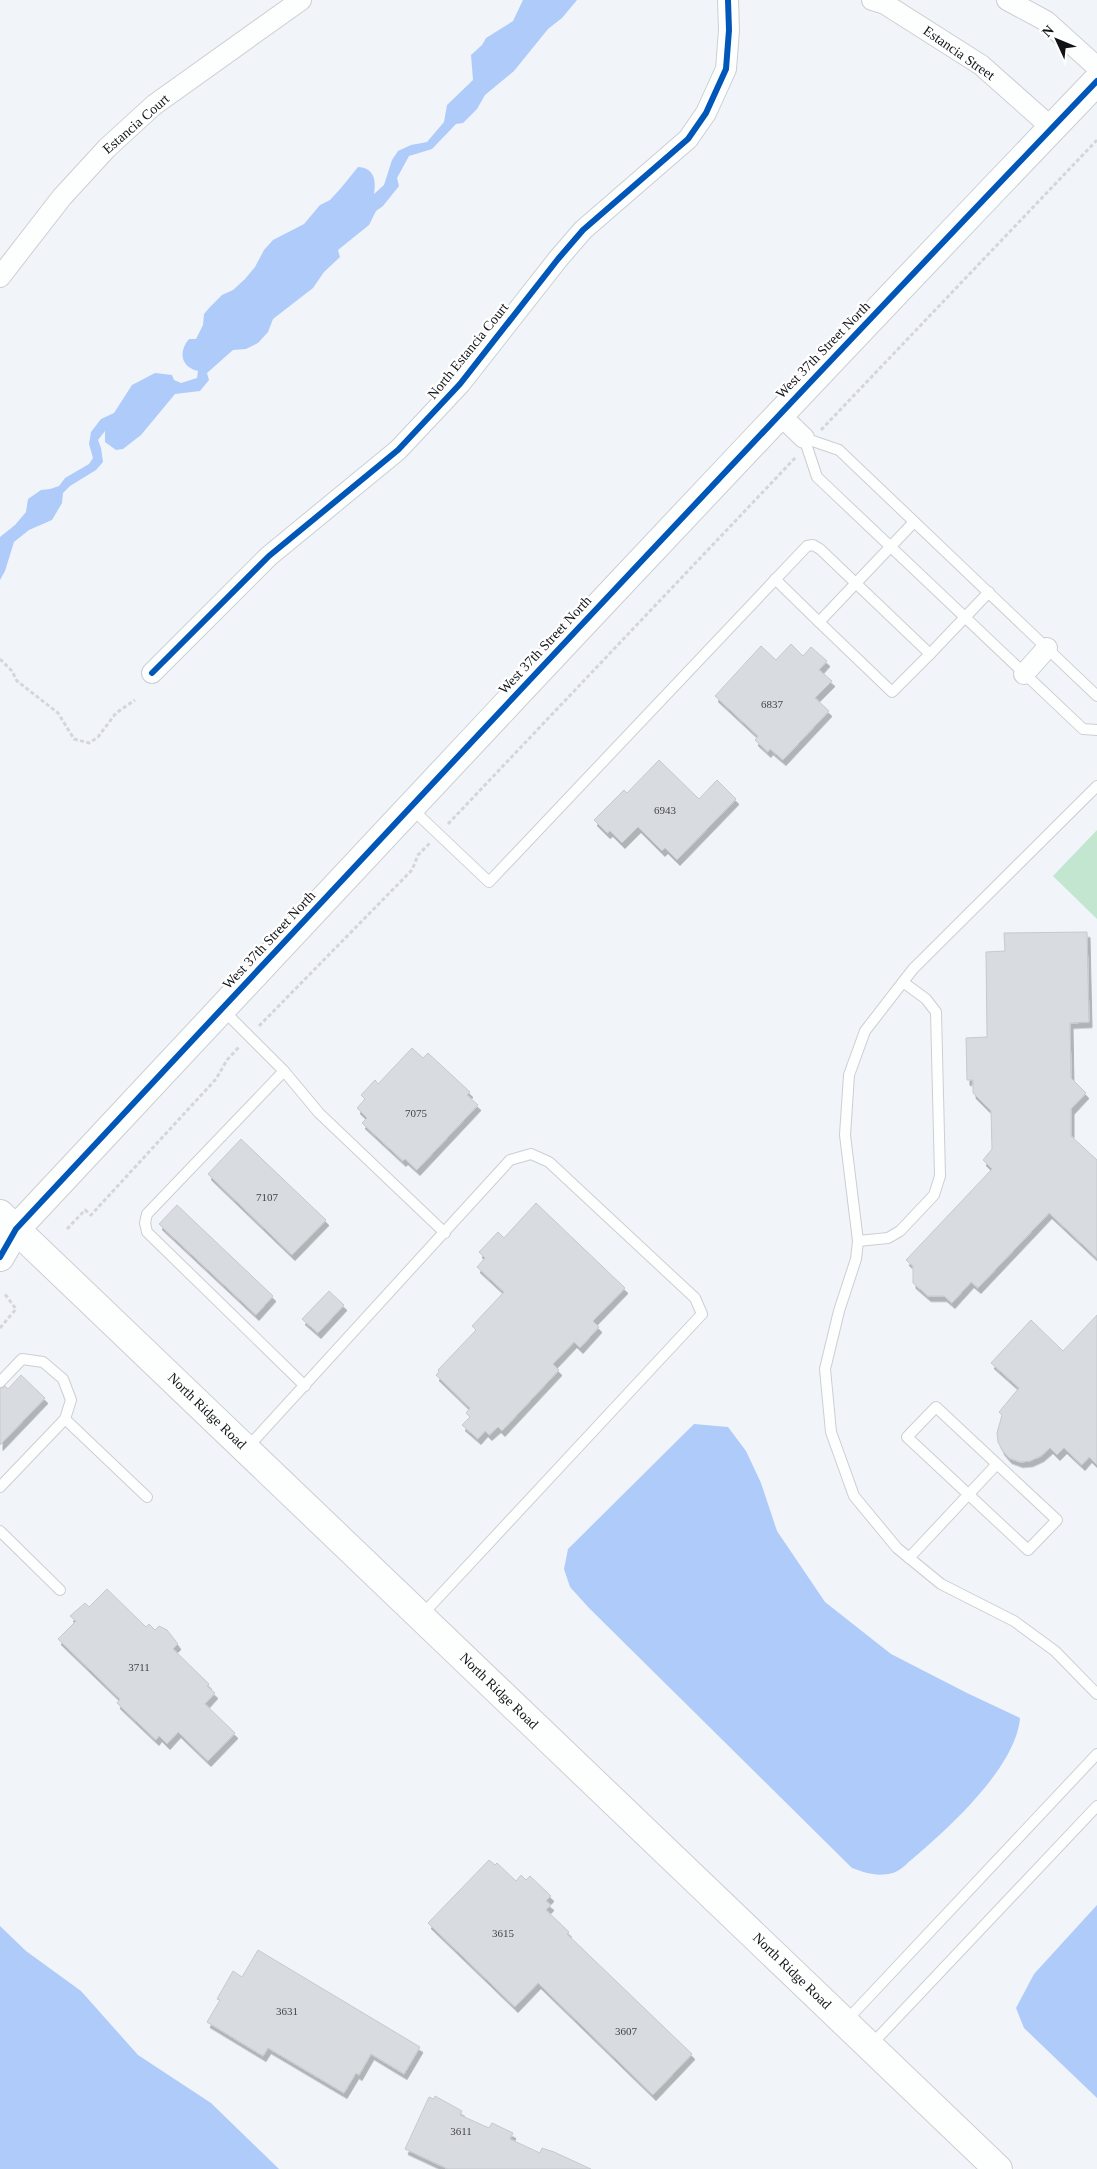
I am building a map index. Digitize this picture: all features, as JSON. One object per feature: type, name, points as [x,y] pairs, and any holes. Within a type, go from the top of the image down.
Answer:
[{"type":"street","name":"Estancia Court","points":[[0,277],[62,197],[106,148],[154,105],[301,0]]},
{"type":"street","name":"North Estancia Court","points":[[152,673],[269,556],[398,450],[460,384],[583,230],[688,139],[706,112],[726,69],[729,30],[728,0]]},
{"type":"street","points":[[1007,0],[1046,21],[1097,67]]},
{"type":"street","name":"Estancia Street","points":[[883,1],[981,65],[1052,128]]},
{"type":"street","name":"West 37th Street North","points":[[0,1257],[5,1227],[222,1009],[779,414],[1097,81]]},
{"type":"street","points":[[779,414],[807,441]]},
{"type":"street","points":[[1024,674],[1047,648]]},
{"type":"street","name":"North Ridge Road","points":[[5,1227],[246,1449],[998,2169]]},
{"type":"lane","points":[[807,441],[839,450],[1097,696]]},
{"type":"lane","points":[[807,441],[817,477],[891,545],[1083,729],[1097,730]]},
{"type":"lane","points":[[820,622],[914,522]]},
{"type":"lane","points":[[410,807],[488,882],[802,550],[813,545],[856,583],[930,654]]},
{"type":"lane","points":[[775,579],[892,692],[989,592]]},
{"type":"lane","points":[[1097,786],[913,969],[865,1031],[849,1075],[845,1135],[858,1241],[856,1259],[839,1310],[825,1369],[831,1432],[854,1496],[897,1548],[940,1584],[1014,1621],[1055,1651],[1097,1694]]},
{"type":"lane","points":[[858,1241],[888,1238],[900,1231],[934,1195],[940,1176],[936,1012],[926,999],[903,982]]},
{"type":"lane","points":[[222,1009],[284,1071],[319,1113],[445,1233]]},
{"type":"lane","points":[[284,1071],[147,1214],[145,1224],[148,1232],[305,1386]]},
{"type":"lane","points":[[246,1449],[510,1160],[531,1154],[549,1162],[695,1298],[702,1314],[421,1616]]},
{"type":"lane","points":[[0,1382],[22,1359],[43,1362],[63,1379],[71,1400],[65,1419],[0,1487]]},
{"type":"lane","points":[[936,1407],[997,1464],[1057,1520],[1028,1550],[907,1437],[936,1407]]},
{"type":"lane","points":[[65,1419],[147,1497]]},
{"type":"lane","points":[[910,1558],[997,1464]]},
{"type":"lane","points":[[0,1531],[60,1590]]},
{"type":"lane","points":[[845,2022],[1097,1754]]},
{"type":"lane","points":[[870,2046],[1097,1806]]},
{"type":"path","points":[[67,1229],[85,1210],[91,1215],[216,1079],[227,1060],[412,870],[418,855],[807,441],[1097,140]]},
{"type":"path","points":[[0,660],[12,671],[17,681],[58,713],[74,738],[89,743],[98,738],[116,713],[135,700]]},
{"type":"path","points":[[0,1328],[16,1309],[4,1293]]},
{"type":"green space","points":[[1097,830],[1097,919],[1053,876]]},
{"type":"water","points":[[523,0],[577,0],[562,18],[548,29],[514,71],[485,95],[477,109],[463,123],[456,124],[432,149],[409,156],[397,178],[399,186],[383,206],[376,211],[369,225],[338,250],[340,257],[324,272],[313,288],[273,319],[268,332],[258,343],[246,349],[233,350],[207,373],[209,380],[200,391],[175,394],[141,435],[123,449],[116,450],[105,442],[105,431],[98,440],[103,462],[96,470],[70,486],[63,493],[62,503],[52,520],[29,530],[14,542],[5,571],[0,580],[0,537],[15,525],[26,512],[28,499],[41,490],[59,486],[65,478],[89,464],[93,458],[89,444],[91,432],[101,419],[114,413],[132,385],[155,373],[172,375],[174,380],[181,383],[197,378],[198,371],[185,363],[183,349],[189,339],[196,339],[203,325],[204,314],[210,307],[222,295],[233,290],[245,279],[273,240],[304,224],[320,205],[330,200],[358,167],[368,170],[373,176],[375,184],[374,194],[384,185],[392,160],[398,151],[411,145],[427,142],[444,122],[447,105],[473,80],[471,55],[482,45],[486,38],[513,21]]},
{"type":"water","points":[[694,1424],[728,1427],[746,1451],[761,1483],[777,1531],[825,1602],[891,1654],[1020,1718],[1016,1736],[995,1775],[947,1828],[896,1872],[877,1874],[852,1868],[570,1587],[564,1569],[568,1549]]},
{"type":"water","points":[[1097,1905],[1097,2098],[1024,2028],[1016,2008],[1034,1974]]},
{"type":"water","points":[[0,1926],[26,1951],[81,1991],[138,2055],[211,2103],[279,2169],[0,2169]]},
{"type":"building","points":[[791,644],[803,656],[811,647],[827,661],[819,670],[832,681],[815,698],[829,711],[783,760],[770,749],[768,752],[755,740],[758,736],[715,696],[761,646],[776,660]]},
{"type":"building","points":[[659,760],[699,799],[717,780],[736,799],[677,860],[665,848],[662,851],[638,827],[622,843],[610,831],[607,833],[594,820],[624,790],[627,793]]},
{"type":"building","points":[[1087,932],[1089,1022],[1070,1023],[1071,1078],[1086,1093],[1071,1109],[1071,1136],[1097,1160],[1097,1258],[1049,1213],[978,1288],[971,1282],[952,1303],[944,1296],[928,1296],[913,1283],[913,1266],[906,1260],[992,1169],[983,1160],[992,1149],[991,1111],[973,1093],[973,1080],[967,1080],[966,1038],[987,1037],[986,952],[1005,951],[1004,933]]},
{"type":"building","points":[[412,1048],[423,1058],[428,1053],[470,1092],[467,1095],[478,1105],[417,1170],[405,1159],[403,1161],[362,1123],[367,1118],[357,1108],[365,1099],[361,1095],[375,1080],[378,1084]]},
{"type":"building","points":[[241,1139],[326,1220],[292,1255],[208,1174]]},
{"type":"building","points":[[536,1203],[625,1288],[593,1321],[599,1327],[580,1348],[574,1342],[553,1364],[559,1370],[502,1431],[498,1427],[489,1435],[485,1431],[478,1439],[462,1425],[470,1417],[466,1413],[470,1408],[436,1375],[439,1372],[438,1370],[476,1330],[472,1326],[504,1292],[477,1267],[485,1258],[479,1252],[498,1232],[504,1238]]},
{"type":"building","points":[[177,1205],[273,1296],[256,1315],[159,1224]]},
{"type":"building","points":[[329,1291],[344,1305],[318,1333],[302,1319]]},
{"type":"building","points":[[1097,1315],[1097,1465],[1089,1457],[1082,1465],[1064,1448],[1057,1455],[1050,1448],[1041,1456],[1030,1461],[1020,1462],[1009,1458],[998,1442],[997,1433],[1002,1415],[999,1412],[1019,1388],[991,1363],[1031,1320],[1063,1351]]},
{"type":"building","points":[[21,1375],[45,1398],[0,1445],[0,1389],[5,1386],[8,1389]]},
{"type":"building","points":[[107,1589],[146,1627],[149,1624],[155,1630],[159,1626],[167,1630],[178,1644],[173,1649],[209,1684],[207,1686],[215,1693],[205,1704],[235,1733],[208,1761],[178,1732],[167,1744],[159,1736],[156,1740],[117,1703],[120,1699],[58,1639],[76,1621],[70,1616],[85,1603],[89,1607]]},
{"type":"building","points":[[489,1860],[495,1865],[497,1863],[516,1881],[521,1875],[526,1880],[530,1876],[551,1896],[546,1901],[551,1905],[546,1910],[569,1932],[567,1934],[692,2054],[653,2095],[538,1983],[515,2007],[428,1923]]},
{"type":"building","points":[[258,1950],[420,2047],[404,2074],[371,2054],[359,2075],[356,2073],[344,2093],[268,2048],[263,2056],[207,2022],[220,2000],[217,1999],[233,1971],[242,1977]]},
{"type":"building","points":[[435,2096],[462,2111],[460,2115],[489,2128],[492,2123],[513,2133],[510,2139],[540,2153],[542,2148],[554,2152],[591,2169],[448,2169],[405,2149],[429,2097],[434,2099]]},
{"type":"cycle path","points":[[152,673],[269,556],[398,450],[460,384],[583,230],[688,139],[706,113],[726,69],[729,30],[728,0]]},
{"type":"cycle path","points":[[0,1257],[16,1229],[690,510],[1097,81]]}]
